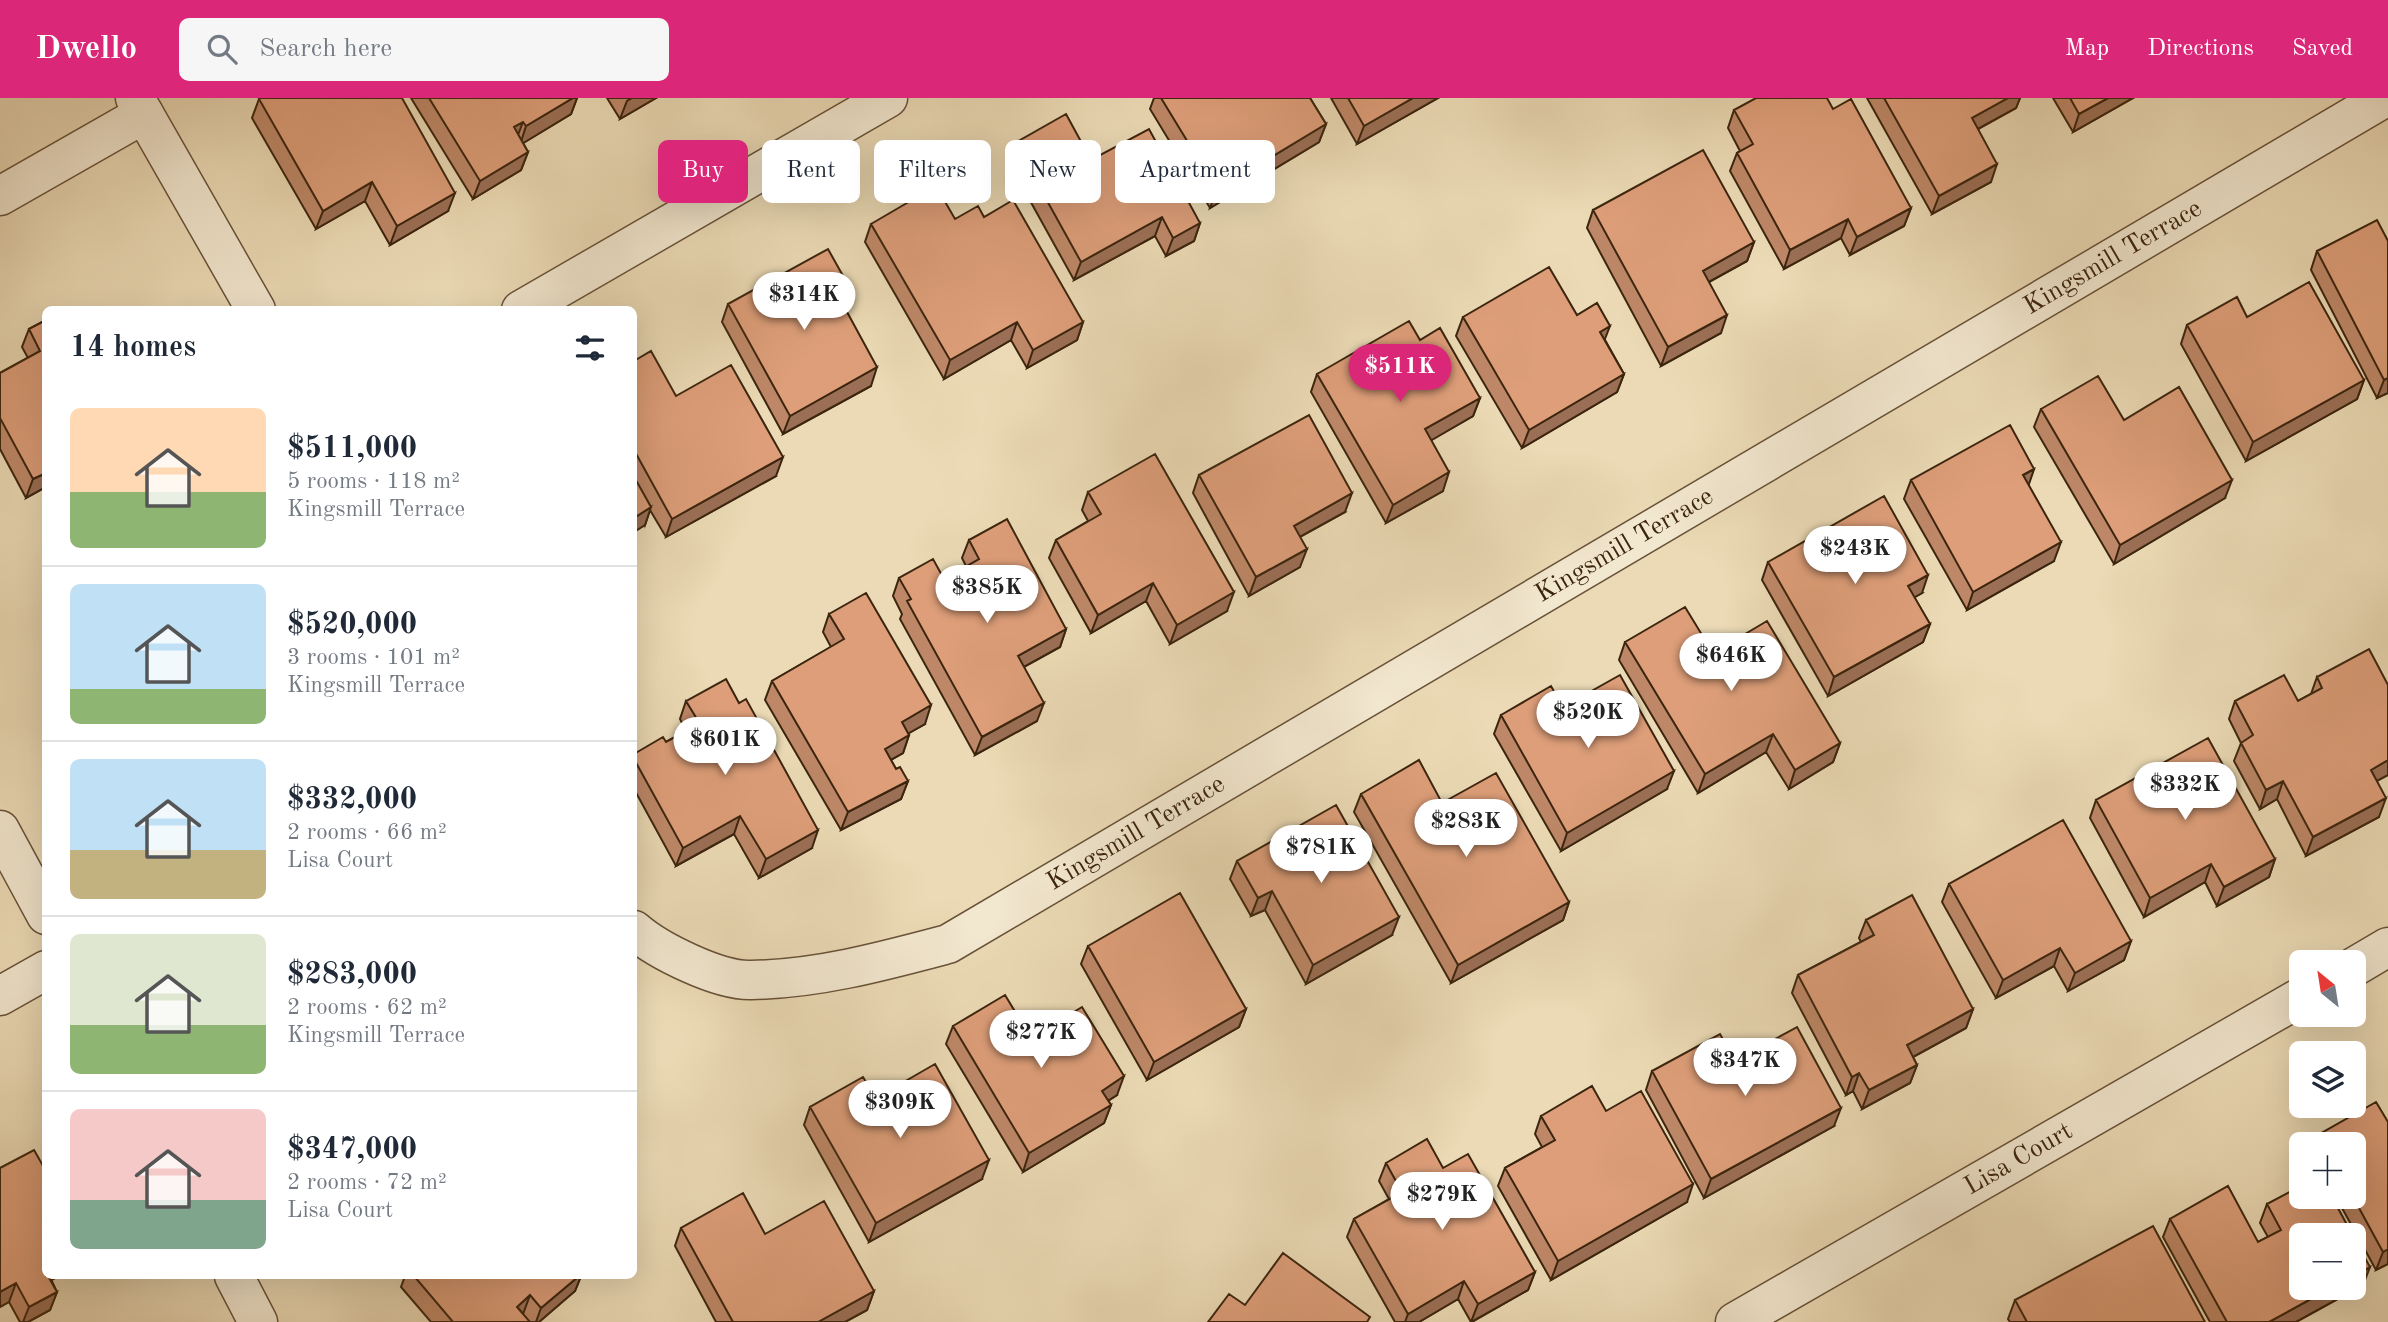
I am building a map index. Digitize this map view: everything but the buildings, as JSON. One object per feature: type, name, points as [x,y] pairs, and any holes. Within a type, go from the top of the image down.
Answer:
[{"type":"street","points":[[528,306],[888,98]]},
{"type":"street","name":"Kingsmill Terrace","points":[[637,932],[686,963],[749,980],[853,968],[948,944],[2384,98]]},
{"type":"street","points":[[0,196],[140,106],[254,306]]},
{"type":"street","points":[[0,830],[42,908]]},
{"type":"street","points":[[2366,960],[2388,947]]},
{"type":"street","points":[[0,996],[42,972]]},
{"type":"street","name":"Lisa Court","points":[[1735,1322],[2289,1004]]},
{"type":"street","points":[[236,1279],[258,1322]]}]
